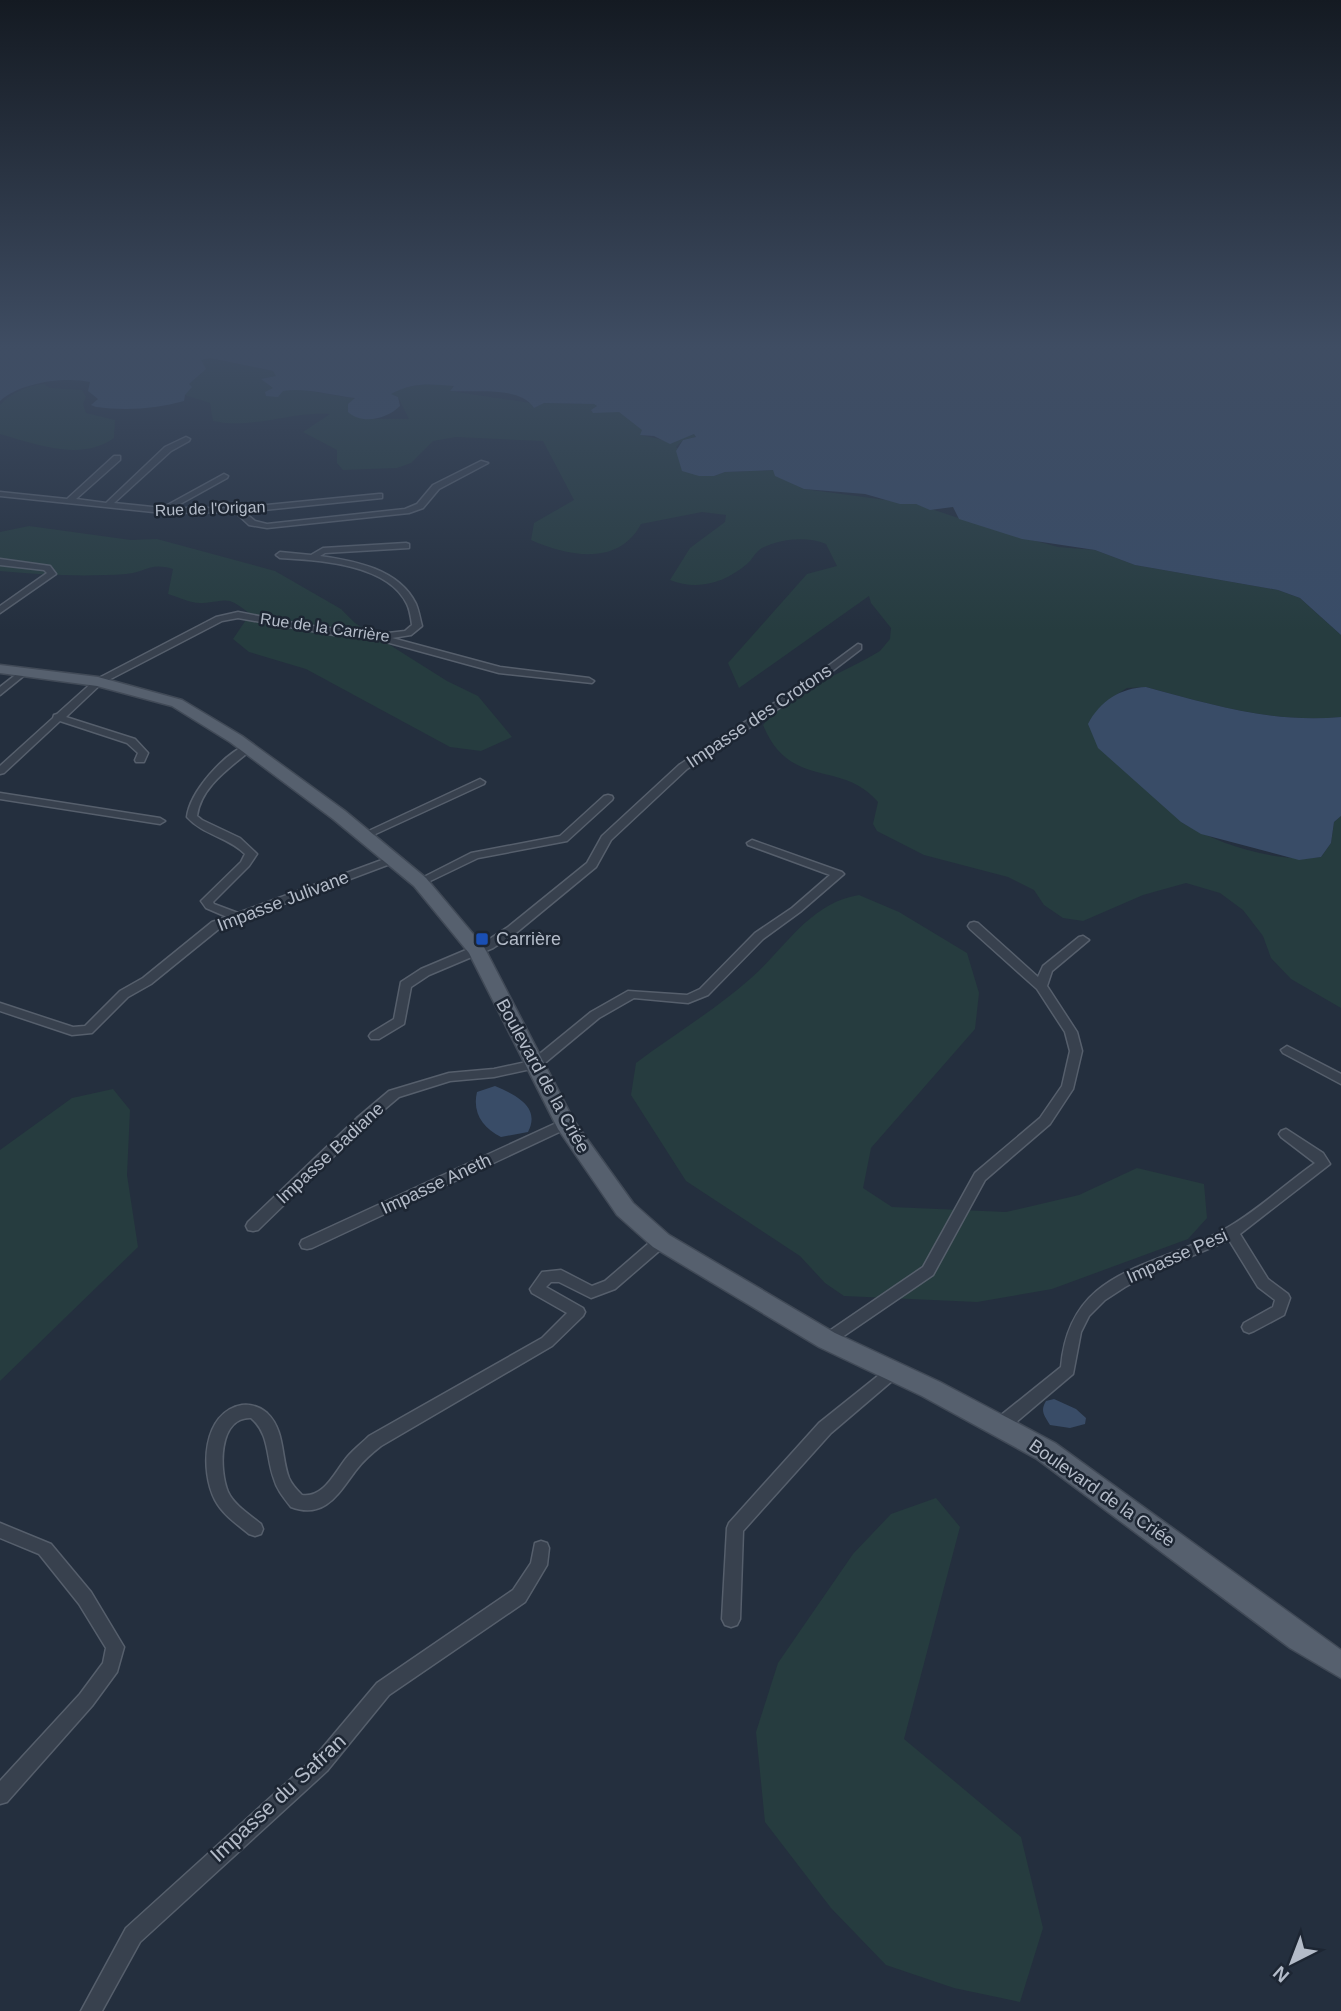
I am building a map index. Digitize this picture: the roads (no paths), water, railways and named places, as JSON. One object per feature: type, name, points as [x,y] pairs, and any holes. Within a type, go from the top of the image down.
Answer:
[{"type":"main road","name":"Boulevard de la Criée","points":[[0,669],[98,682],[177,703],[203,716],[248,747],[365,835],[420,882],[477,951],[565,1124],[625,1209],[661,1241],[697,1265],[827,1340],[1001,1425],[1046,1451],[1300,1639],[1341,1665]]},
{"type":"street","points":[[108,505],[168,449],[178,444]]},
{"type":"street","points":[[69,501],[117,458]]},
{"type":"street","points":[[237,510],[252,523],[267,526],[406,511],[420,506],[436,487],[484,463]]},
{"type":"street","points":[[163,511],[223,476]]},
{"type":"street","name":"Rue de l'Origan","points":[[0,494],[163,511],[237,510],[379,496]]},
{"type":"street","points":[[280,555],[313,557],[323,551],[406,546]]},
{"type":"street","name":"Rue de la Carrière","points":[[0,771],[98,682],[228,616],[382,638],[408,635],[415,631],[417,626],[408,600],[396,586],[373,571],[313,557]]},
{"type":"street","points":[[0,562],[47,568],[52,575],[0,610]]},
{"type":"street","points":[[382,638],[499,670],[589,681]]},
{"type":"street","name":"Impasse des Crotons","points":[[375,1036],[400,1021],[405,985],[425,972],[477,951],[512,930],[592,865],[606,838],[683,767],[811,683],[858,647]]},
{"type":"street","points":[[0,692],[23,672]]},
{"type":"street","points":[[57,717],[131,741],[143,753],[140,760]]},
{"type":"street","points":[[236,916],[210,906],[207,901],[246,864],[251,853],[240,840],[199,824],[192,817],[192,808],[205,787],[248,747]]},
{"type":"street","points":[[365,835],[480,782]]},
{"type":"street","points":[[0,796],[160,821]]},
{"type":"street","points":[[420,882],[475,855],[563,839],[608,798]]},
{"type":"street","points":[[535,1063],[595,1015],[632,994],[688,999],[704,992],[759,936],[796,910],[838,874],[752,843]]},
{"type":"street","name":"Impasse Julivane","points":[[0,1007],[72,1031],[88,1031],[113,1004],[147,981],[194,940],[236,916],[394,859]]},
{"type":"street","points":[[827,1340],[928,1270],[980,1177],[1045,1121],[1068,1086],[1076,1051],[1071,1032],[1041,986],[974,926]]},
{"type":"street","points":[[1041,986],[1047,969],[1083,940]]},
{"type":"street","points":[[1287,1051],[1341,1080]]},
{"type":"street","name":"Impasse Badiane","points":[[253,1226],[362,1121],[394,1094],[449,1077],[494,1073],[535,1063]]},
{"type":"street","name":"Impasse Aneth","points":[[307,1244],[565,1124]]},
{"type":"street","name":"Impasse Pesi","points":[[1001,1425],[1068,1370],[1074,1331],[1089,1306],[1113,1284],[1180,1258],[1232,1232],[1322,1164],[1318,1156],[1286,1134]]},
{"type":"street","points":[[1232,1232],[1263,1283],[1283,1298],[1279,1311],[1249,1327]]},
{"type":"street","points":[[255,1529],[222,1498],[214,1460],[219,1432],[232,1415],[246,1410],[259,1415],[271,1433],[284,1484],[297,1502],[310,1505],[326,1498],[352,1461],[375,1441],[547,1342],[578,1312],[537,1289],[547,1276],[561,1276],[591,1292],[610,1285],[661,1241]]},
{"type":"street","points":[[731,1619],[735,1528],[825,1428],[894,1371]]},
{"type":"street","points":[[0,1530],[45,1549],[85,1598],[115,1647],[111,1666],[86,1700],[0,1795]]},
{"type":"street","name":"Impasse du Safran","points":[[91,2011],[106,1987],[112,1967],[133,1935],[320,1765],[383,1689],[519,1596],[539,1564],[541,1548]]},
{"type":"water","points":[[681,444],[1341,444],[1341,635],[1300,598],[1278,590],[1135,565],[1095,550],[1022,539],[959,519],[953,507],[930,510],[916,504],[900,504],[865,494],[804,489],[775,476],[773,470],[699,476],[682,471],[676,451]]},
{"type":"water","points":[[1146,687],[1266,715],[1341,717],[1341,816],[1334,822],[1331,843],[1321,857],[1299,860],[1201,834],[1181,822],[1098,748],[1088,724],[1098,709],[1119,693]]},
{"type":"water","points":[[495,1086],[511,1093],[529,1109],[531,1123],[528,1132],[501,1137],[480,1119],[476,1107],[477,1092]]},
{"type":"water","points":[[1054,1399],[1076,1409],[1086,1418],[1085,1424],[1070,1428],[1050,1425],[1043,1408],[1046,1401]]},
{"type":"place","name":"Carrière","points":[[482,939]]}]
